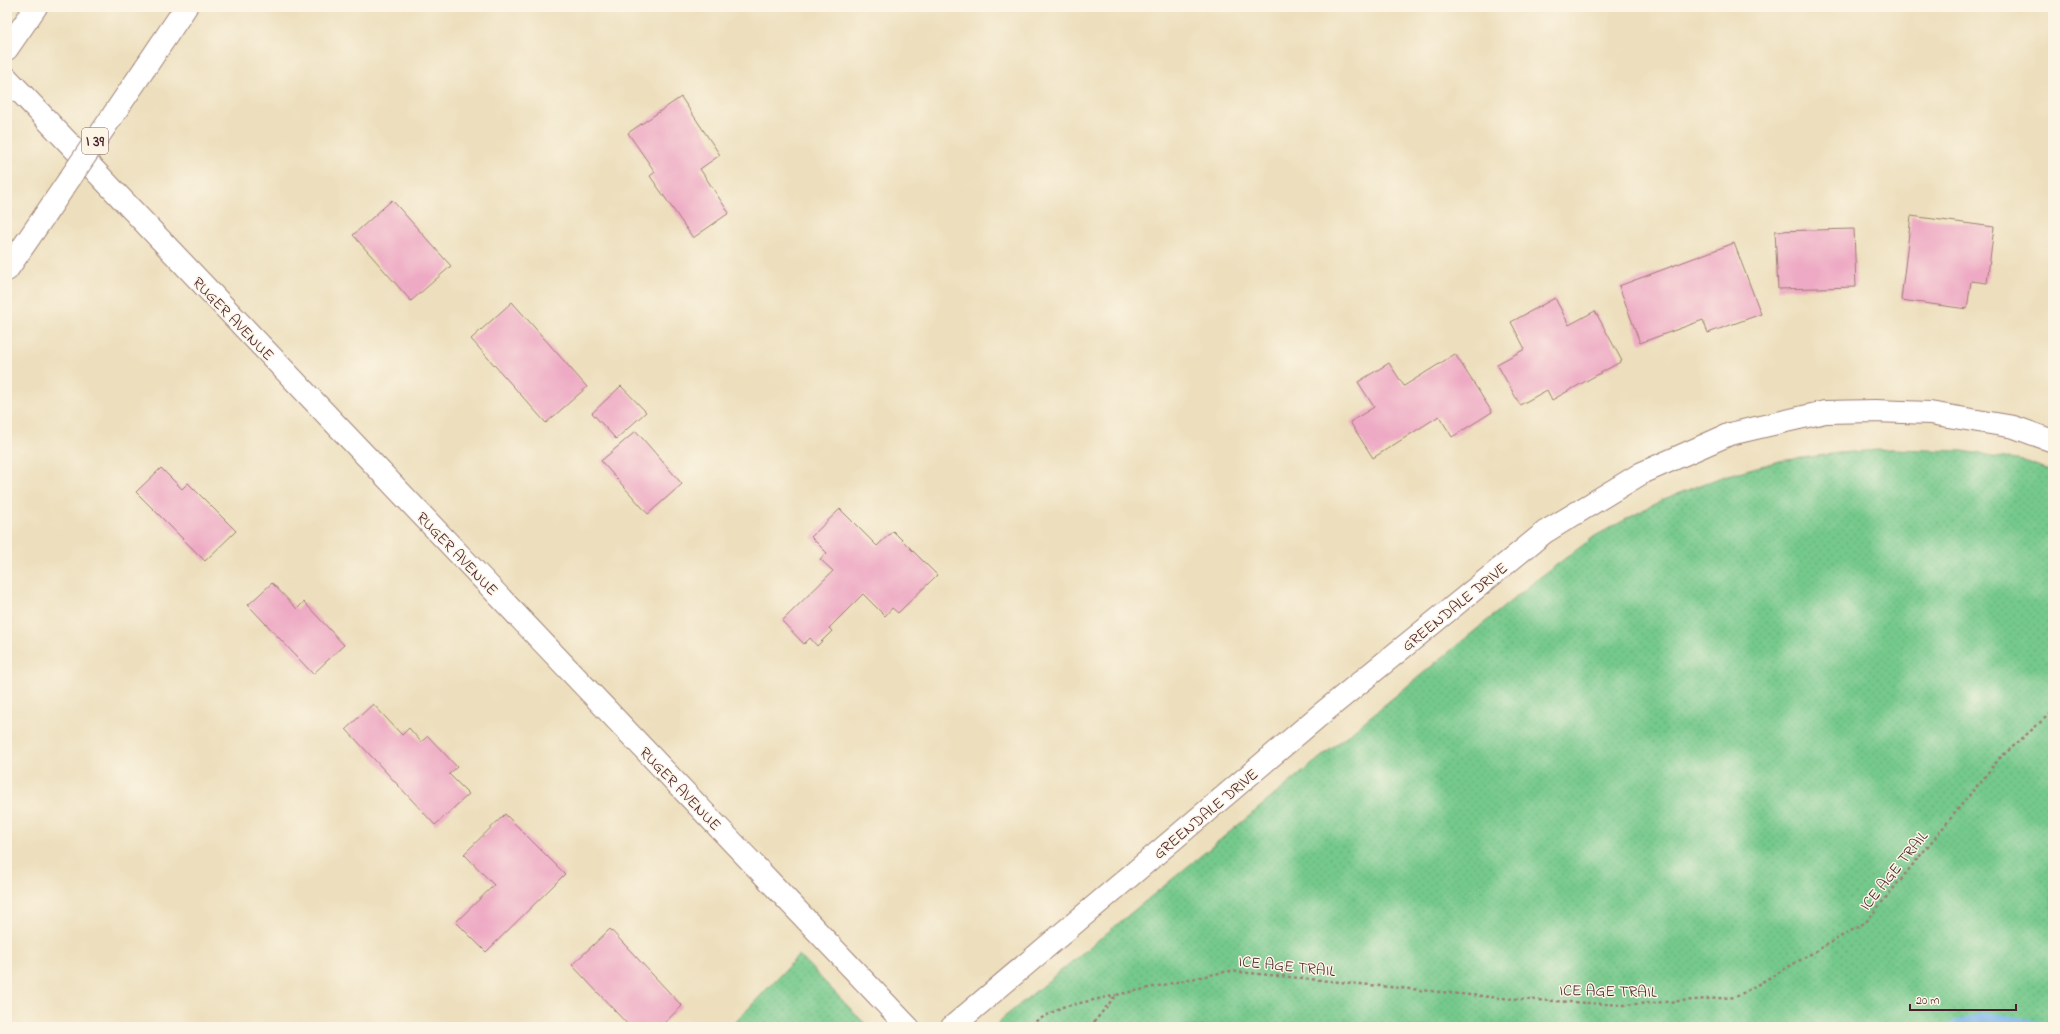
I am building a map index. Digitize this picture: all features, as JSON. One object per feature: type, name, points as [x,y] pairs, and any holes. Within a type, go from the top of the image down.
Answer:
[{"type":"main road","points":[[7,49],[36,7]]},
{"type":"main road","name":"I 39","points":[[7,270],[186,7]]},
{"type":"main road","name":"RUGER AVENUE","points":[[7,78],[908,1027]]},
{"type":"main road","name":"GREENDALE DRIVE","points":[[952,1027],[1320,716],[1545,532],[1642,474],[1730,434],[1825,412],[1874,411],[1930,413],[2014,427],[2053,441]]},
{"type":"path","name":"ICE AGE TRAIL","points":[[1025,1027],[1062,1007],[1229,971],[1501,998],[1623,1005],[1736,997],[1866,922],[1998,759],[2053,711]]},
{"type":"path","points":[[1090,1027],[1116,995]]},
{"type":"green space","points":[[1891,449],[1963,451],[2023,461],[2053,471],[2053,1027],[996,1027],[1002,1019],[1539,578],[1595,536],[1664,499],[1724,476],[1779,461],[1839,453]]},
{"type":"green space","points":[[799,955],[868,1027],[731,1027]]},
{"type":"building","points":[[681,97],[720,155],[700,169],[729,213],[693,238],[650,176],[655,172],[628,133]]},
{"type":"building","points":[[392,200],[451,266],[411,301],[353,235]]},
{"type":"building","points":[[1911,216],[1994,227],[1987,283],[1971,281],[1967,309],[1901,300]]},
{"type":"building","points":[[1854,229],[1856,287],[1778,289],[1775,231]]},
{"type":"building","points":[[1734,243],[1761,314],[1708,333],[1703,320],[1640,343],[1619,286]]},
{"type":"building","points":[[1555,298],[1569,325],[1595,311],[1622,361],[1552,400],[1547,390],[1520,405],[1497,364],[1525,349],[1511,322]]},
{"type":"building","points":[[512,302],[587,387],[546,423],[471,339]]},
{"type":"building","points":[[1455,354],[1492,412],[1452,437],[1439,416],[1373,458],[1350,422],[1374,407],[1358,382],[1389,363],[1404,386]]},
{"type":"building","points":[[621,386],[646,412],[616,439],[592,413]]},
{"type":"building","points":[[636,431],[682,484],[648,514],[601,461]]},
{"type":"building","points":[[161,468],[182,489],[188,483],[236,531],[205,561],[136,492]]},
{"type":"building","points":[[840,509],[877,546],[893,531],[937,575],[898,613],[892,608],[885,616],[863,594],[829,628],[832,631],[817,646],[810,638],[804,644],[782,621],[833,571],[820,559],[827,553],[811,537]]},
{"type":"building","points":[[272,583],[297,609],[304,602],[344,645],[313,674],[248,605]]},
{"type":"building","points":[[373,704],[402,735],[409,728],[421,742],[428,736],[457,767],[449,774],[469,794],[435,825],[346,729]]},
{"type":"building","points":[[505,814],[565,874],[486,952],[456,922],[494,885],[464,854]]},
{"type":"building","points":[[610,929],[682,1006],[660,1027],[630,1027],[572,965]]},
{"type":"waterway","points":[[1954,1027],[1982,1017],[2044,1027]]}]
